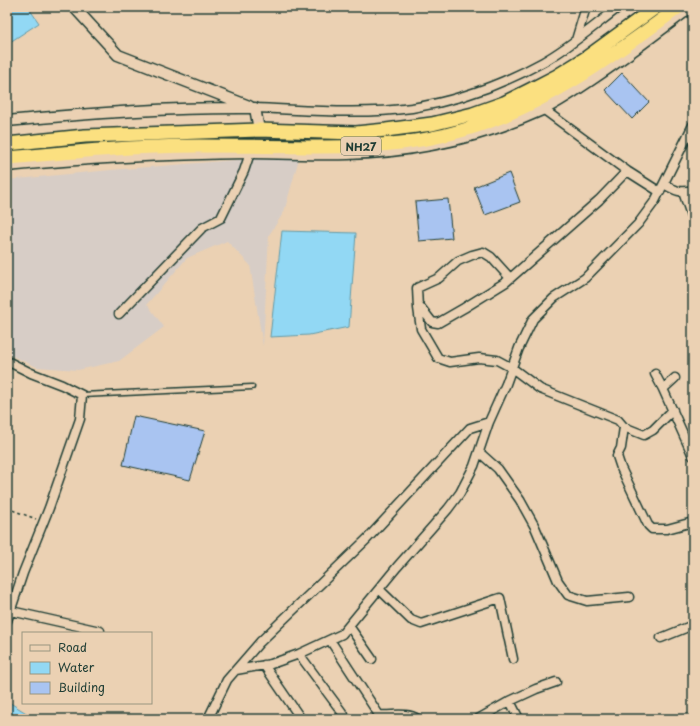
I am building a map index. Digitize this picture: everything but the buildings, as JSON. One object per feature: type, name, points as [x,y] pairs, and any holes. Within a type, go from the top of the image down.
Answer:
[{"type":"highway","name":"NH27","points":[[7,144],[85,136],[258,130],[356,132],[425,125],[473,114],[504,102],[557,76],[586,58],[656,7]]},
{"type":"highway","name":"NH27","points":[[7,158],[86,150],[141,147],[364,146],[416,142],[439,137],[503,117],[553,93],[590,71],[679,7]]},
{"type":"street","points":[[74,7],[118,54],[255,108]]},
{"type":"street","points":[[576,40],[586,7]]},
{"type":"street","points":[[7,121],[64,115],[206,108],[255,108],[349,112],[412,108],[459,97],[495,84],[543,62],[576,40],[619,7]]},
{"type":"street","points":[[7,166],[132,157],[250,153],[348,154],[404,150],[460,140],[501,127],[543,109],[570,94],[622,59],[691,7]]},
{"type":"street","points":[[255,108],[258,130]]},
{"type":"street","points":[[543,109],[627,171],[660,192]]},
{"type":"street","points":[[236,670],[264,665],[299,654],[342,634],[448,509],[460,493],[474,466],[489,422],[519,348],[533,319],[554,298],[585,278],[638,224],[660,192],[693,125]]},
{"type":"street","points":[[119,314],[202,228],[221,218],[244,171],[250,153]]},
{"type":"street","points":[[418,303],[432,322],[438,323],[506,282],[599,200],[627,171]]},
{"type":"street","points":[[664,184],[677,192],[693,190]]},
{"type":"street","points":[[682,192],[693,221]]},
{"type":"street","points":[[510,278],[492,257],[483,252],[472,254],[458,261],[439,278],[417,288],[421,329],[438,358],[450,362],[480,358],[497,360],[512,368],[540,389],[618,420],[624,427],[644,435],[653,430],[673,410]]},
{"type":"street","points":[[7,361],[82,395],[80,419],[23,573],[7,621]]},
{"type":"street","points":[[655,374],[693,456]]},
{"type":"street","points":[[662,389],[675,378]]},
{"type":"street","points":[[208,719],[227,680],[260,642],[367,539],[470,428],[489,422]]},
{"type":"street","points":[[624,427],[621,448],[617,456],[621,468],[648,525],[652,529],[667,529],[693,522]]},
{"type":"street","points":[[479,452],[498,469],[520,500],[535,527],[558,581],[568,595],[587,601],[629,597]]},
{"type":"street","points":[[379,589],[410,620],[421,624],[500,598],[513,659]]},
{"type":"street","points":[[11,611],[100,631]]},
{"type":"street","points":[[661,638],[693,625]]},
{"type":"street","points":[[349,626],[372,659]]},
{"type":"street","points":[[330,640],[379,715],[391,716],[406,714],[418,719]]},
{"type":"street","points":[[299,654],[346,719]]},
{"type":"street","points":[[264,665],[301,719]]},
{"type":"street","points":[[478,719],[510,701],[556,682]]},
{"type":"street","points":[[510,701],[519,719]]},
{"type":"lane","points":[[82,395],[252,387]]},
{"type":"path","points":[[7,508],[43,522]]},
{"type":"shaded area","points":[[300,155],[284,212],[269,235],[263,346],[250,265],[227,241],[187,258],[147,304],[164,327],[119,361],[78,370],[37,367],[7,355],[7,180]]},
{"type":"water","points":[[7,7],[28,7],[39,23],[7,44]]},
{"type":"water","points":[[282,231],[356,233],[349,327],[309,335],[270,337]]},
{"type":"water","points":[[7,701],[36,719],[7,719]]}]
